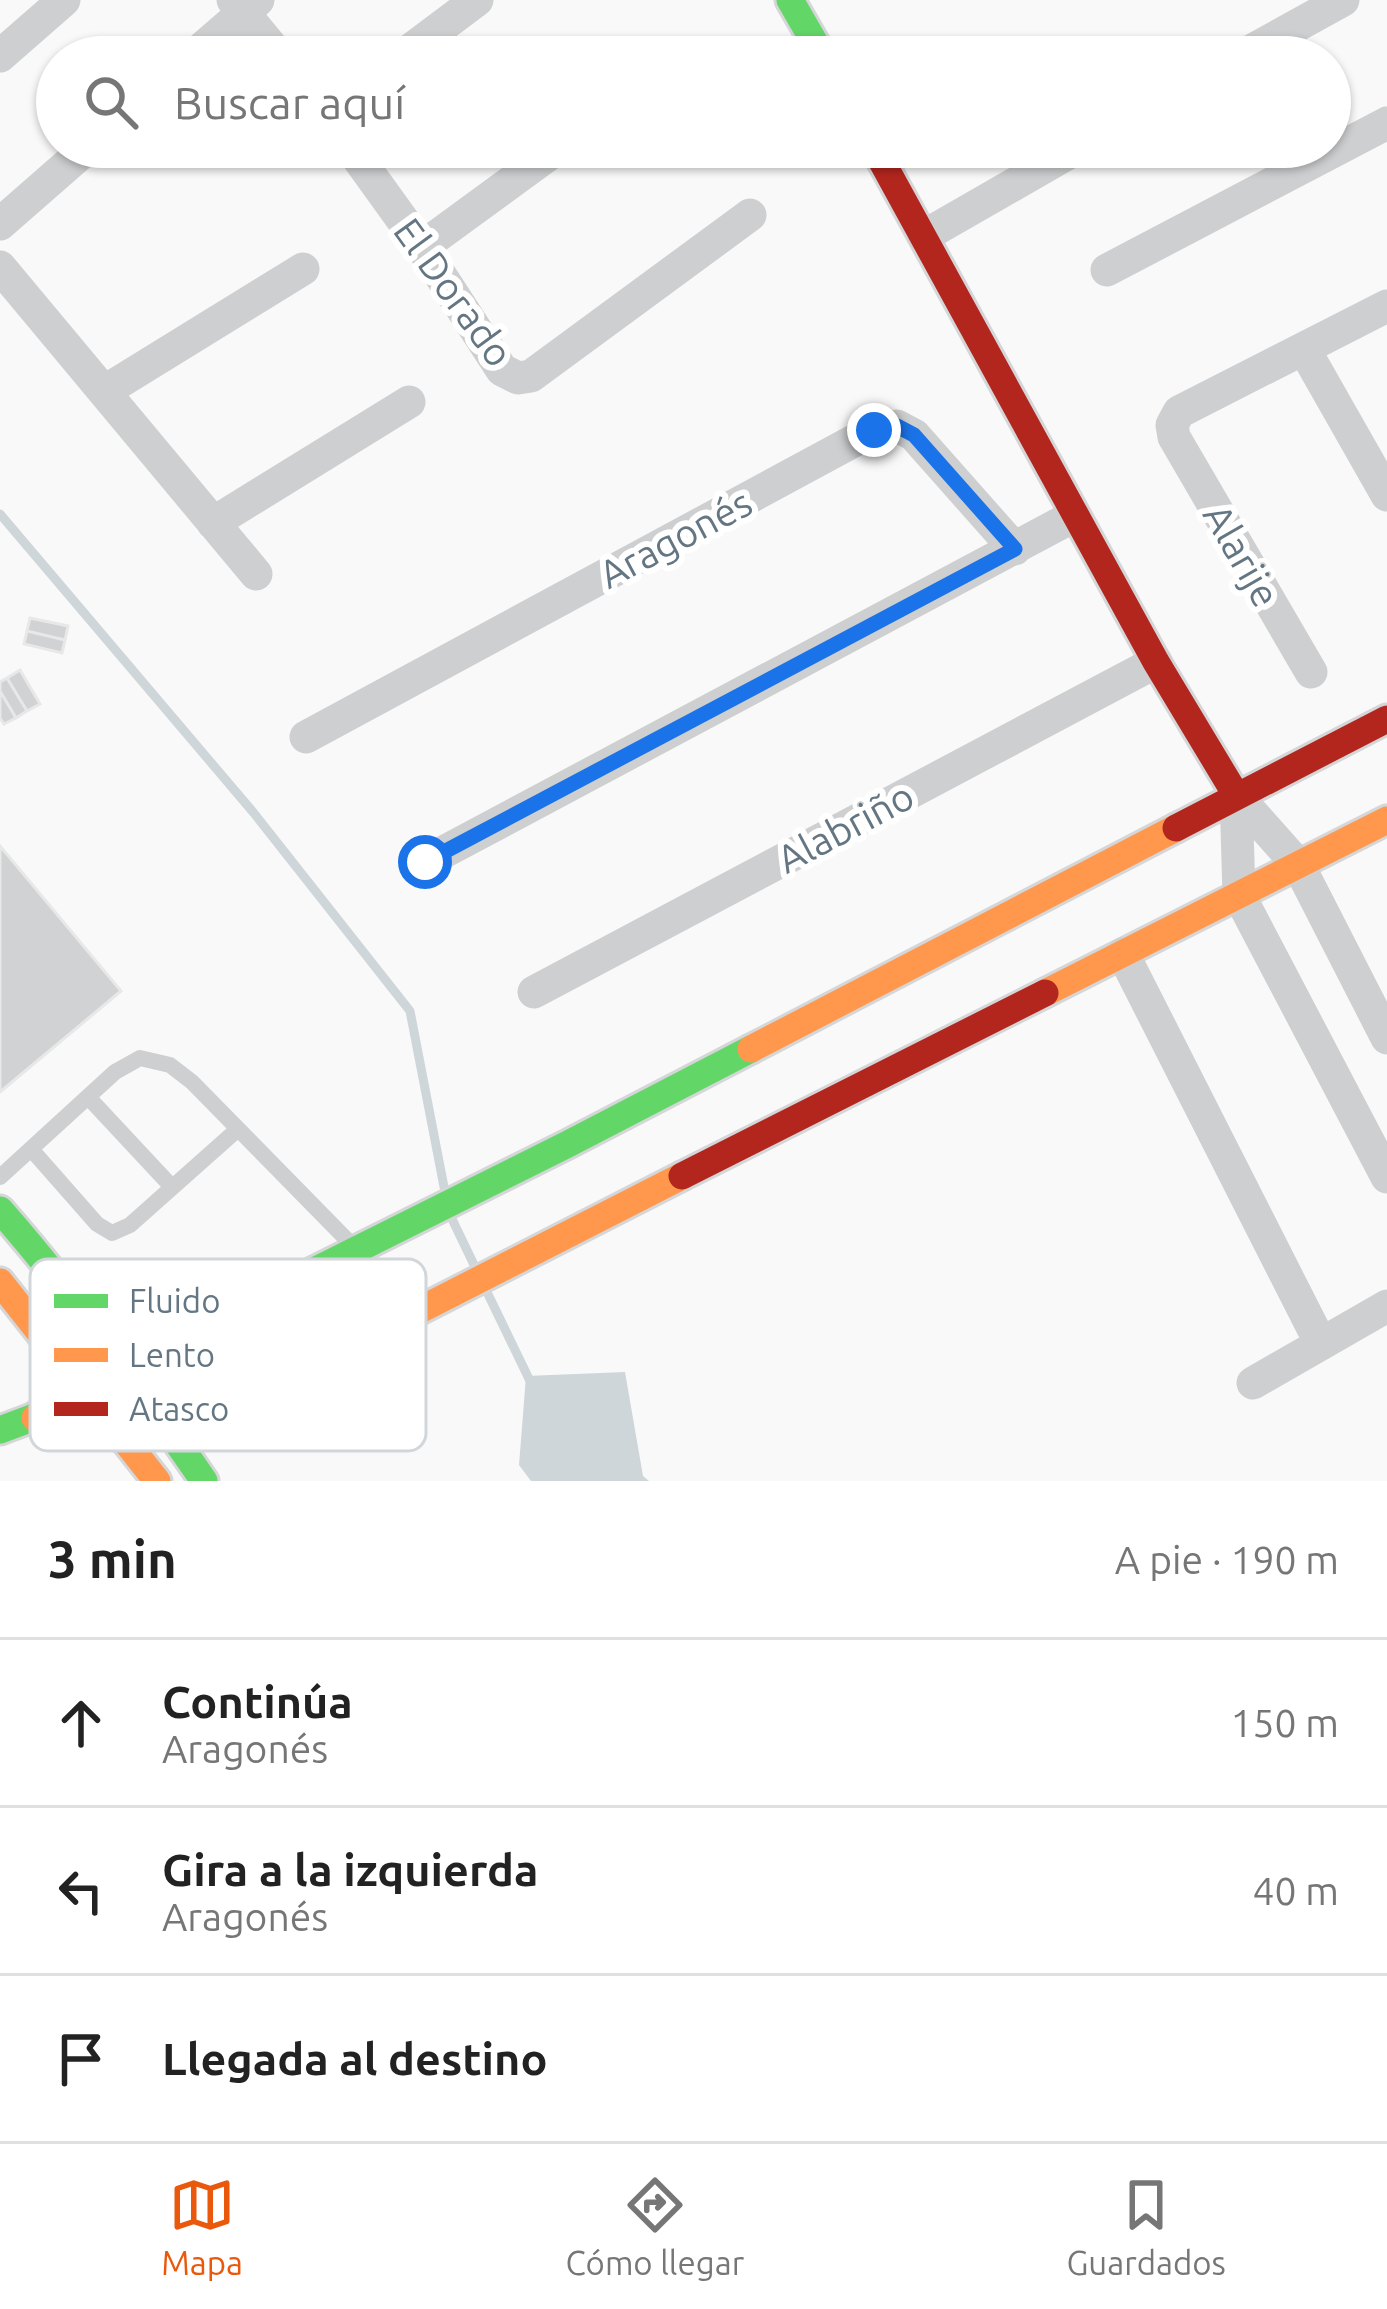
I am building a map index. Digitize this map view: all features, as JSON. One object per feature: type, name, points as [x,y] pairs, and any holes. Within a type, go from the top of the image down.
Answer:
[{"type":"street","points":[[0,56],[64,0]]},
{"type":"street","points":[[429,36],[477,0]]},
{"type":"street","points":[[790,0],[811,36]]},
{"type":"street","points":[[1278,36],[1343,0]]},
{"type":"street","points":[[213,36],[245,4],[266,36]]},
{"type":"street","points":[[1351,142],[1387,123]]},
{"type":"street","points":[[0,224],[64,168]]},
{"type":"street","name":"El Dorado","points":[[365,168],[502,370],[518,378],[531,376],[750,214]]},
{"type":"street","points":[[422,247],[530,168]]},
{"type":"street","points":[[886,168],[1156,662],[1236,796],[1300,866],[1387,1038]]},
{"type":"street","points":[[924,236],[1042,168]]},
{"type":"street","points":[[1107,270],[1301,168]]},
{"type":"street","points":[[0,267],[256,574]]},
{"type":"street","points":[[105,391],[303,269]]},
{"type":"street","points":[[1387,306],[1304,349],[1387,495]]},
{"type":"street","name":"Alarije","points":[[1304,349],[1179,412],[1172,425],[1174,437],[1311,672]]},
{"type":"street","points":[[214,523],[409,401]]},
{"type":"street","name":"Aragonés","points":[[306,736],[874,430],[897,426],[914,435],[1015,549]]},
{"type":"street","points":[[425,862],[1075,516]]},
{"type":"street","name":"Alabriño","points":[[534,992],[1156,662]]},
{"type":"street","points":[[339,1259],[1387,719]]},
{"type":"street","points":[[1236,796],[1240,895],[1387,1178]]},
{"type":"street","points":[[426,1307],[1387,820]]},
{"type":"street","points":[[1123,954],[1321,1344]]},
{"type":"street","points":[[0,1210],[41,1259]]},
{"type":"street","points":[[0,1282],[30,1319]]},
{"type":"street","points":[[1253,1383],[1387,1306]]},
{"type":"street","points":[[0,1430],[30,1419]]},
{"type":"street","points":[[135,1451],[157,1481]]},
{"type":"street","points":[[183,1451],[204,1481]]},
{"type":"lane","points":[[0,1178],[116,1072],[140,1058],[170,1065],[192,1082],[357,1250]]},
{"type":"lane","points":[[88,1097],[172,1187]]},
{"type":"lane","points":[[31,1149],[98,1224],[112,1233],[130,1225],[238,1129]]},
{"type":"shaded area","points":[[625,1372],[643,1476],[649,1481],[531,1481],[519,1465],[526,1376]]},
{"type":"building","points":[[30,618],[68,626],[65,640],[27,631]]},
{"type":"building","points":[[27,631],[65,640],[62,653],[24,644]]},
{"type":"building","points":[[20,670],[40,704],[27,711],[7,678]]},
{"type":"building","points":[[7,678],[27,711],[16,718],[0,691],[0,682]]},
{"type":"building","points":[[0,691],[16,718],[4,724],[0,718]]},
{"type":"building","points":[[0,846],[121,991],[0,1092]]},
{"type":"waterway","points":[[0,514],[253,812],[410,1011],[445,1192]]},
{"type":"waterway","points":[[452,1219],[476,1269]]},
{"type":"waterway","points":[[486,1290],[531,1383]]},
{"type":"traffic: fast","points":[[790,0],[811,36]]},
{"type":"traffic: fast","points":[[338,1259],[751,1049]]},
{"type":"traffic: fast","points":[[0,1210],[41,1259]]},
{"type":"traffic: fast","points":[[0,1430],[30,1419]]},
{"type":"traffic: fast","points":[[183,1451],[204,1481]]},
{"type":"traffic: slow","points":[[1045,993],[1387,820]]},
{"type":"traffic: slow","points":[[751,1049],[1176,828]]},
{"type":"traffic: slow","points":[[426,1307],[682,1176]]},
{"type":"traffic: slow","points":[[0,1282],[30,1320]]},
{"type":"traffic: slow","points":[[133,1451],[157,1481]]},
{"type":"traffic: jam","points":[[885,168],[1156,662],[1236,795]]},
{"type":"traffic: jam","points":[[1176,828],[1387,719]]},
{"type":"traffic: jam","points":[[682,1176],[1045,993]]},
{"type":"route","points":[[425,862],[1015,549],[914,435],[897,426],[874,430]]}]
